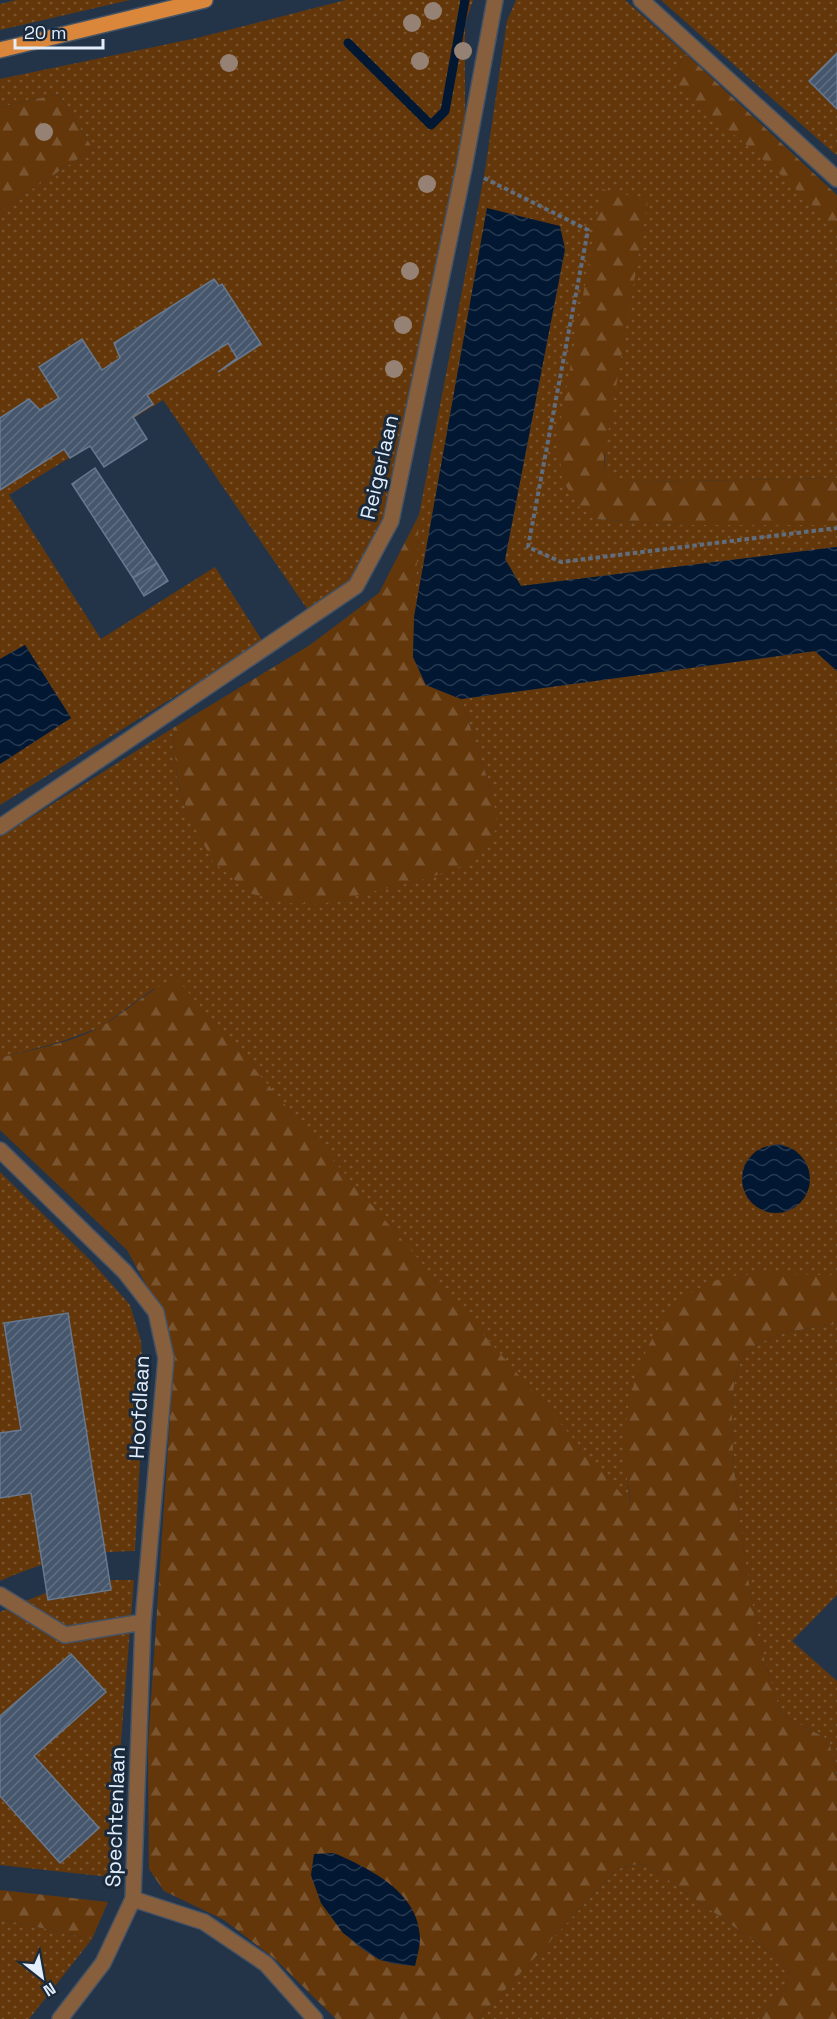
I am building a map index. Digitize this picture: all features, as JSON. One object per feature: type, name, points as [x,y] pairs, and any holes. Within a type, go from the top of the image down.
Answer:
[{"type":"main road","points":[[0,50],[205,0]]},
{"type":"street","name":"Reigerlaan","points":[[0,827],[356,586],[391,521],[464,168],[495,0]]},
{"type":"street","points":[[641,0],[837,179]]},
{"type":"street","name":"Hoofdlaan","points":[[0,1149],[125,1272],[156,1312],[166,1358],[143,1622]]},
{"type":"street","points":[[0,1595],[65,1635],[143,1622]]},
{"type":"street","name":"Spechtenlaan","points":[[143,1622],[133,1899],[204,1922],[266,1964],[315,2019]]},
{"type":"street","points":[[60,2019],[103,1963],[133,1899]]},
{"type":"path","points":[[464,168],[588,230],[528,547],[561,562],[837,528]]},
{"type":"green space","points":[[16,0],[130,0],[0,30],[0,4]]},
{"type":"green space","points":[[346,0],[473,0],[465,24],[465,139],[392,507],[349,584],[310,613],[163,400],[9,495],[101,639],[215,567],[263,642],[0,805],[0,764],[71,718],[25,645],[0,659],[0,210],[93,149],[59,94],[0,107],[0,79],[197,38]]},
{"type":"green space","points":[[516,0],[625,0],[686,54],[677,69],[837,229],[837,478],[640,482],[605,476],[603,189],[595,519],[685,525],[837,525],[837,547],[521,586],[505,560],[565,249],[487,209],[414,617],[419,515],[485,171],[507,21]]},
{"type":"green space","points":[[661,0],[837,0],[837,154],[836,155]]},
{"type":"green space","points":[[686,54],[837,195],[837,229],[781,175],[679,87],[677,69]]},
{"type":"green space","points":[[59,94],[93,149],[0,210],[0,107]]},
{"type":"green space","points":[[602,189],[648,200],[604,457],[605,475],[640,482],[837,478],[837,525],[684,525],[595,519],[578,506],[562,479],[558,435]]},
{"type":"green space","points":[[419,515],[413,657],[426,685],[461,699],[493,796],[497,827],[484,851],[463,866],[425,879],[322,904],[287,903],[252,894],[213,862],[188,814],[177,779],[173,728],[310,645],[379,593]]},
{"type":"green space","points":[[815,651],[837,671],[837,1275],[739,1275],[624,1446],[630,1505],[342,1172],[153,989],[101,1027],[60,1042],[0,1058],[0,837],[173,728],[177,780],[188,814],[493,796],[461,699]],"holes":[[[780,1144],[795,1150],[743,1167],[750,1157],[768,1146]]]},
{"type":"green space","points":[[175,977],[630,1504],[624,1445],[627,1418],[641,1362],[654,1336],[669,1314],[689,1295],[713,1282],[741,1275],[837,1275],[837,1324],[785,1333],[750,1351],[742,1360],[735,1381],[732,1412],[736,1491],[741,1533],[757,1630],[765,1662],[781,1714],[829,1740],[837,1776],[837,2019],[759,2019],[784,1990],[789,1973],[781,1960],[646,1864],[629,1865],[616,1870],[478,2019],[336,2019],[275,1959],[224,1920],[164,1891],[149,1869],[148,1745],[172,1387],[168,1325],[127,1250],[0,1130],[0,1058],[90,1032]],"holes":[[[311,1875],[415,1966],[383,1961],[356,1944],[329,1912]]]},
{"type":"green space","points":[[0,1172],[92,1262],[130,1305],[141,1341],[144,1385],[135,1551],[66,1558],[0,1581]]},
{"type":"green space","points":[[837,1324],[837,1595],[792,1641],[837,1681],[837,1776],[829,1740],[781,1714],[765,1662],[757,1631],[741,1533],[736,1491],[732,1412],[735,1381],[742,1360],[750,1351],[785,1333]]},
{"type":"green space","points":[[134,1580],[110,1877],[0,1865],[0,1612],[54,1591],[80,1584]]},
{"type":"green space","points":[[646,1864],[781,1960],[789,1973],[784,1990],[759,2019],[478,2019],[616,1870],[629,1865]]},
{"type":"green space","points":[[0,1890],[108,1902],[92,1939],[0,1919]]},
{"type":"green space","points":[[0,1919],[92,1939],[29,2019],[0,2019]]},
{"type":"water","points":[[487,208],[560,226],[565,249],[505,559],[521,586],[837,547],[837,671],[815,651],[461,699],[426,685],[413,657],[414,617]]},
{"type":"water","points":[[25,645],[71,718],[0,764],[0,659]]},
{"type":"water","points":[[769,1145],[783,1145],[795,1150],[805,1160],[810,1179],[805,1198],[795,1208],[783,1213],[769,1213],[757,1208],[747,1198],[742,1186],[742,1172],[747,1160],[757,1150]]},
{"type":"water","points":[[334,1853],[377,1875],[402,1895],[417,1922],[420,1938],[415,1966],[380,1960],[343,1933],[321,1903],[311,1875],[314,1854]]},
{"type":"building","points":[[837,53],[837,109],[809,81]]},
{"type":"building","points":[[214,279],[219,286],[222,284],[261,344],[218,372],[237,358],[228,343],[147,395],[153,404],[133,417],[147,439],[104,467],[90,446],[70,458],[64,449],[0,490],[0,418],[29,399],[40,410],[59,398],[39,367],[82,339],[102,370],[120,358],[114,343]]},
{"type":"building","points":[[95,468],[157,563],[133,578],[72,484]]},
{"type":"building","points":[[157,563],[168,581],[144,596],[133,578]]},
{"type":"building","points":[[68,1313],[111,1590],[48,1600],[31,1493],[0,1498],[0,1433],[21,1430],[4,1323]]},
{"type":"building","points":[[71,1654],[106,1692],[34,1756],[99,1828],[60,1863],[0,1796],[0,1716]]},
{"type":"waterway","points":[[348,43],[431,125],[445,111],[465,0]]}]
